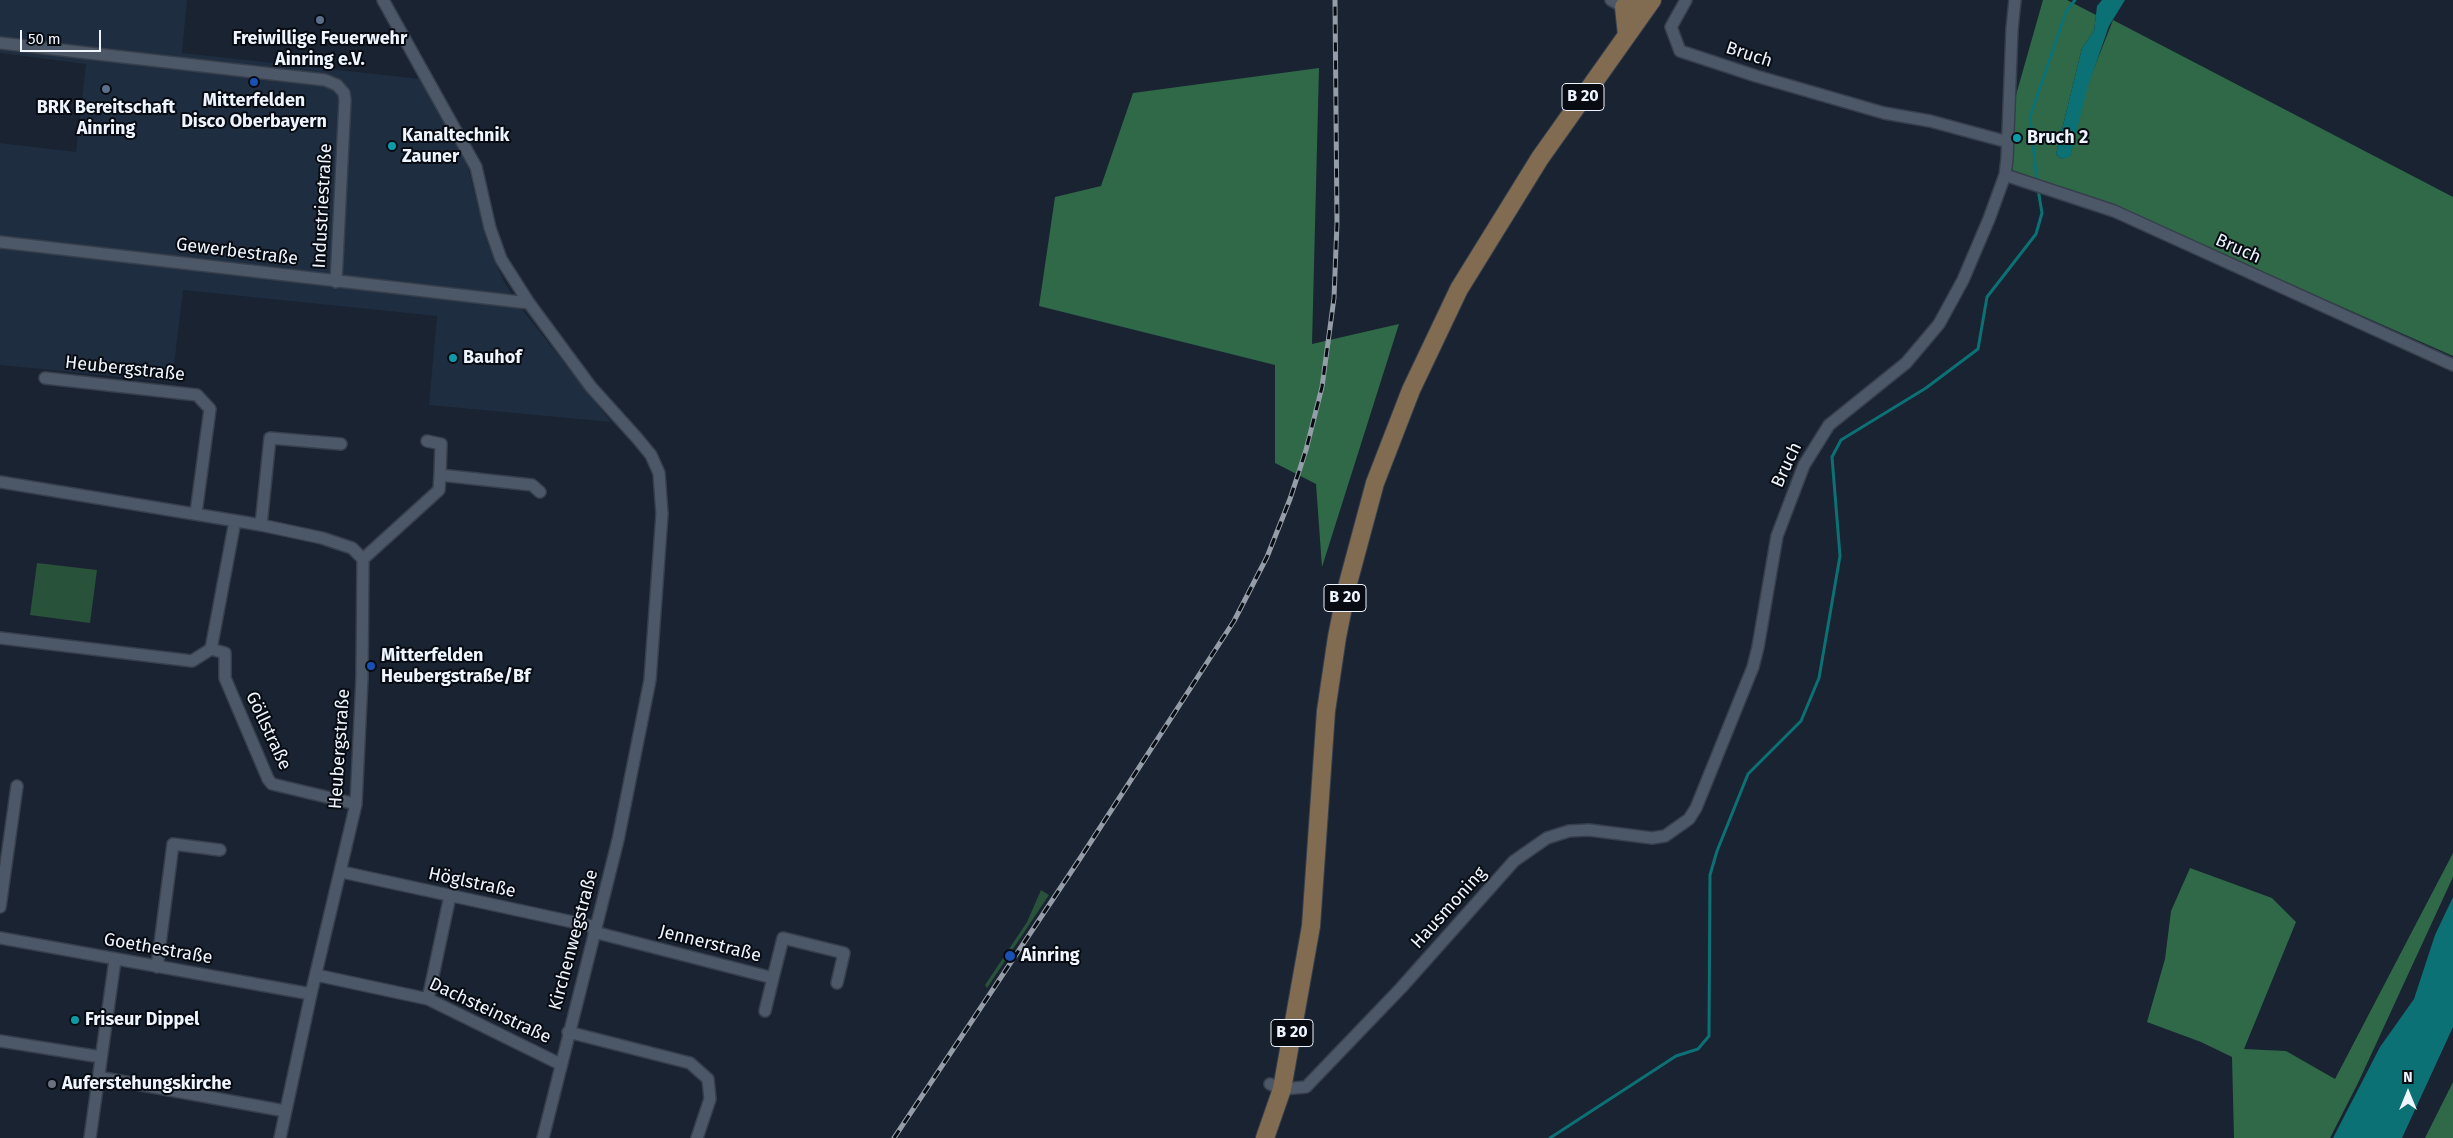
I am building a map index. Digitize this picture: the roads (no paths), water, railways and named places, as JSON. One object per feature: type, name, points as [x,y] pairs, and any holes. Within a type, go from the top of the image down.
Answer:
[{"type":"main road","points":[[1627,35],[1617,4],[1651,0]]},
{"type":"main road","name":"B 20","points":[[1265,1138],[1311,926],[1326,711],[1347,588],[1375,483],[1411,390],[1459,289],[1473,264],[1540,158],[1651,0]]},
{"type":"street","name":"Kirchenwegstraße","points":[[383,0],[476,167],[495,245],[501,259],[529,303],[591,388],[651,455],[659,473],[662,514],[656,618],[650,680],[618,840],[568,1032],[543,1138]]},
{"type":"street","name":"Bruch","points":[[1686,0],[1671,27],[1680,50],[1756,76],[1884,113],[1930,121],[2008,142]]},
{"type":"street","name":"Bruch","points":[[1689,819],[1696,808],[1753,667],[1777,536],[1804,465],[1829,425],[1906,363],[1939,324],[1963,280],[1989,219],[2005,175],[2015,0]]},
{"type":"street","name":"Industriestraße","points":[[0,44],[318,79],[337,85],[344,93],[346,100],[336,282]]},
{"type":"street","name":"Bruch","points":[[2005,175],[2114,212],[2453,364]]},
{"type":"street","name":"Gewerbestraße","points":[[0,242],[529,303]]},
{"type":"street","name":"Heubergstraße","points":[[45,378],[197,395],[210,409],[196,513]]},
{"type":"street","points":[[261,525],[270,438],[341,444]]},
{"type":"street","points":[[0,482],[261,525],[322,538],[352,548],[363,559],[439,490],[441,444],[427,441]]},
{"type":"street","points":[[440,475],[532,485],[540,492]]},
{"type":"street","points":[[0,638],[192,661],[211,649],[235,521]]},
{"type":"street","name":"Heubergstraße","points":[[280,1138],[311,994],[342,872],[356,804],[362,678],[363,559]]},
{"type":"street","name":"Göllstraße","points":[[211,649],[225,653],[225,678],[268,779],[272,784],[356,804]]},
{"type":"street","points":[[0,907],[17,786]]},
{"type":"street","name":"Hausmoning","points":[[1276,1086],[1306,1087],[1401,988],[1514,861],[1547,838],[1569,831],[1589,830],[1652,838],[1665,836],[1689,819]]},
{"type":"street","points":[[156,967],[173,844],[220,850]]},
{"type":"street","name":"Höglstraße","points":[[342,872],[595,930]]},
{"type":"street","points":[[428,999],[450,896]]},
{"type":"street","name":"Jennerstraße","points":[[595,930],[773,978],[783,938],[844,953],[837,983]]},
{"type":"street","name":"Goethestraße","points":[[0,938],[311,994]]},
{"type":"street","points":[[90,1138],[115,960]]},
{"type":"street","name":"Dachsteinstraße","points":[[316,975],[428,999],[560,1064]]},
{"type":"street","points":[[765,1011],[773,978]]},
{"type":"street","points":[[568,1032],[690,1063],[708,1079],[710,1099],[697,1138]]},
{"type":"street","points":[[0,1041],[101,1057]]},
{"type":"street","points":[[98,1077],[285,1111]]},
{"type":"waterway","points":[[2037,182],[2030,117],[2066,12],[2075,0]]},
{"type":"waterway","points":[[1550,1138],[1676,1056],[1698,1049],[1709,1036],[1710,875],[1717,851],[1748,774],[1801,721],[1819,678],[1840,556],[1832,457],[1841,440],[1926,388],[1978,349],[1987,297],[2036,234],[2042,213],[2038,189]]},
{"type":"railway","points":[[894,1138],[1081,857],[1234,621],[1267,557],[1290,499],[1306,450],[1322,387],[1334,298],[1337,223],[1335,0]]},
{"type":"place","name":"Freiwillige Feuerwehr Ainring e.V.","points":[[320,20]]},
{"type":"place","name":"Mitterfelden Disco Oberbayern","points":[[254,82]]},
{"type":"place","name":"BRK Bereitschaft Ainring","points":[[106,89]]},
{"type":"place","name":"Bruch 2","points":[[2017,138]]},
{"type":"place","name":"Kanaltechnik Zauner","points":[[392,146]]},
{"type":"place","name":"Bauhof","points":[[453,358]]},
{"type":"place","name":"Mitterfelden Heubergstraße/Bf","points":[[371,666]]},
{"type":"place","name":"Ainring","points":[[1010,956]]},
{"type":"place","name":"Friseur Dippel","points":[[75,1020]]},
{"type":"place","name":"Auferstehungskirche","points":[[52,1084]]}]
